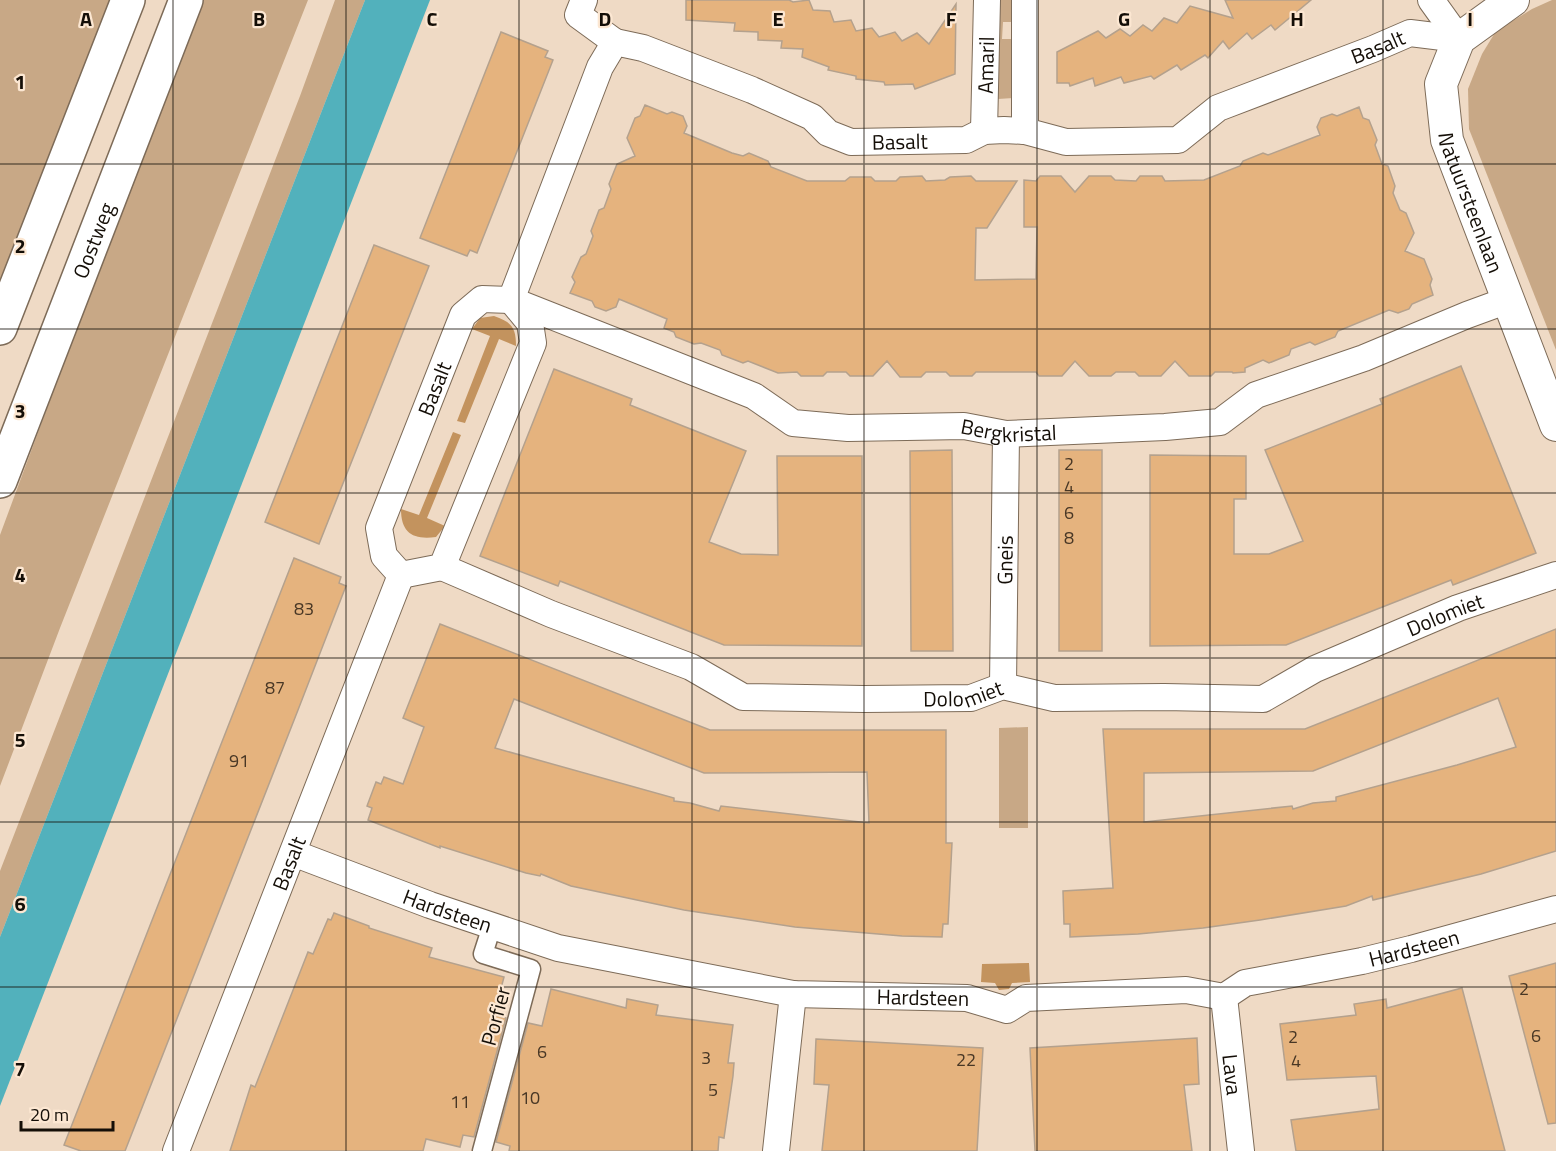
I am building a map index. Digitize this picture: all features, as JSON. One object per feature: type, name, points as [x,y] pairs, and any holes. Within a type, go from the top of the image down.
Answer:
[{"type":"main road","points":[[0,328],[128,0]]},
{"type":"main road","name":"Oostweg","points":[[0,481],[186,0]]},
{"type":"street","points":[[401,575],[442,567],[533,343],[530,322],[511,300],[600,67],[615,42],[578,15],[584,0]]},
{"type":"street","name":"Amaril","points":[[984,131],[987,0]]},
{"type":"street","name":"Amaril","points":[[1025,0],[1025,131]]},
{"type":"street","points":[[1431,0],[1459,39],[1513,0]]},
{"type":"street","name":"Basalt","points":[[615,42],[643,48],[752,90],[812,117],[828,133],[850,142],[966,141],[984,131],[1004,130],[1025,131],[1066,142],[1178,140],[1218,108],[1410,33],[1459,39]]},
{"type":"street","name":"Natuursteenlaan","points":[[1459,39],[1441,84],[1447,140],[1556,425]]},
{"type":"street","name":"Basalt","points":[[176,1151],[401,575],[384,556],[379,528],[463,315],[482,299],[511,300]]},
{"type":"street","name":"Bergkristal","points":[[511,300],[754,396],[793,423],[848,428],[964,426],[1006,434],[1165,427],[1220,422],[1256,395],[1364,358],[1508,300]]},
{"type":"street","name":"Gneis","points":[[1003,686],[1006,434]]},
{"type":"street","name":"Dolomiet","points":[[442,567],[551,614],[691,667],[743,697],[864,699],[971,698],[1003,686],[1054,698],[1263,699],[1315,669],[1458,608],[1556,575]]},
{"type":"street","name":"Hardsteen","points":[[293,853],[430,905],[558,948],[793,994],[967,998],[1008,1010],[1026,998],[1186,990],[1224,997],[1245,983],[1362,961],[1556,909]]},
{"type":"street","name":"Porfier","points":[[482,1151],[531,969],[483,954],[492,926]]},
{"type":"street","points":[[776,1151],[793,994]]},
{"type":"street","name":"Lava","points":[[1224,997],[1241,1151]]},
{"type":"shaded area","points":[[0,0],[113,0],[0,287]]},
{"type":"shaded area","points":[[204,0],[308,0],[0,786],[0,535],[73,338]]},
{"type":"shaded area","points":[[335,0],[365,0],[0,937],[0,871]]},
{"type":"shaded area","points":[[999,0],[1013,0],[1013,22],[1003,22],[1002,39],[1014,39],[1013,98],[998,99]]},
{"type":"shaded area","points":[[1556,0],[1556,350],[1469,129],[1468,89],[1482,54],[1496,31],[1532,9]]},
{"type":"shaded area","points":[[494,316],[512,326],[516,346],[499,339],[465,423],[457,421],[490,336],[472,329],[480,318]]},
{"type":"shaded area","points":[[453,432],[461,435],[427,518],[445,526],[436,537],[415,536],[403,524],[401,509],[419,515]]},
{"type":"shaded area","points":[[1028,727],[1028,828],[999,828],[999,728]]},
{"type":"shaded area","points":[[1029,963],[1030,982],[1012,983],[1009,989],[999,990],[995,983],[981,982],[982,964]]},
{"type":"water","points":[[365,0],[430,0],[0,1106],[0,937]]},
{"type":"building","points":[[686,0],[789,0],[793,2],[809,0],[813,10],[830,11],[834,22],[851,20],[856,31],[872,28],[879,37],[895,32],[902,41],[917,33],[929,44],[956,4],[955,74],[915,89],[913,84],[885,85],[884,82],[856,79],[856,76],[828,70],[829,67],[802,57],[803,49],[781,48],[782,41],[758,40],[758,32],[734,31],[735,23],[686,20]]},
{"type":"building","points":[[1225,0],[1311,0],[1275,30],[1271,25],[1252,39],[1247,33],[1229,49],[1223,41],[1208,58],[1205,55],[1181,70],[1177,65],[1154,79],[1151,76],[1124,83],[1121,77],[1095,86],[1093,78],[1070,86],[1069,83],[1057,83],[1057,52],[1098,31],[1106,38],[1120,29],[1130,36],[1143,25],[1152,31],[1164,18],[1177,23],[1190,6],[1233,18]]},
{"type":"building","points":[[501,32],[548,51],[545,57],[553,60],[477,253],[470,250],[467,256],[420,238]]},
{"type":"building","points":[[645,105],[667,114],[672,112],[683,116],[687,126],[684,133],[732,153],[743,156],[749,153],[768,161],[771,167],[807,181],[845,181],[850,177],[871,177],[875,181],[896,181],[900,177],[922,176],[926,181],[971,176],[976,181],[1017,181],[987,228],[976,228],[975,280],[1036,279],[1037,227],[1024,227],[1024,180],[1036,181],[1040,176],[1061,176],[1075,192],[1089,176],[1111,176],[1115,180],[1136,181],[1140,176],[1162,176],[1165,181],[1204,180],[1240,166],[1243,161],[1263,153],[1268,155],[1320,135],[1317,127],[1321,118],[1332,114],[1337,116],[1359,107],[1363,118],[1369,120],[1377,140],[1375,145],[1382,164],[1388,166],[1395,186],[1393,193],[1400,210],[1406,213],[1414,233],[1405,251],[1424,259],[1432,279],[1430,285],[1433,295],[1412,304],[1409,309],[1398,313],[1389,310],[1338,331],[1335,337],[1315,345],[1310,342],[1291,349],[1289,355],[1269,363],[1263,360],[1245,368],[1245,372],[1215,372],[1211,376],[1189,376],[1175,361],[1161,376],[1139,376],[1135,372],[1116,372],[1111,376],[1089,376],[1075,361],[1062,376],[1039,376],[1036,372],[976,372],[972,376],[950,376],[946,372],[926,372],[921,377],[900,377],[887,361],[873,376],[850,376],[846,372],[827,372],[823,376],[801,376],[797,372],[778,373],[748,361],[743,363],[722,355],[720,350],[701,343],[694,344],[676,337],[674,332],[664,328],[667,319],[619,299],[616,307],[606,311],[595,307],[592,301],[570,293],[575,282],[572,277],[581,257],[586,254],[593,236],[591,231],[599,210],[604,208],[611,189],[609,184],[617,164],[635,156],[627,138],[635,118],[640,116]]},
{"type":"building","points":[[374,245],[429,266],[319,544],[265,522]]},
{"type":"building","points":[[1461,366],[1536,553],[1453,585],[1451,580],[1286,645],[1150,646],[1150,455],[1246,456],[1246,499],[1234,499],[1234,554],[1269,554],[1303,541],[1265,450],[1382,404],[1380,399]]},
{"type":"building","points":[[554,369],[632,399],[630,405],[746,451],[709,542],[741,554],[778,555],[777,456],[862,456],[862,646],[724,645],[560,581],[558,586],[480,556]]},
{"type":"building","points":[[952,450],[953,651],[911,651],[910,451]]},
{"type":"building","points":[[1059,450],[1102,450],[1102,651],[1059,651]]},
{"type":"building","points":[[294,558],[341,577],[339,583],[346,586],[298,710],[125,1151],[81,1151],[64,1145]]},
{"type":"building","points":[[440,624],[710,730],[946,730],[946,843],[952,843],[948,924],[943,924],[942,937],[795,927],[684,910],[571,886],[541,874],[540,876],[526,873],[440,846],[440,848],[368,820],[372,808],[367,806],[376,782],[381,784],[384,777],[403,784],[424,727],[403,718]],"holes":[[[514,699],[704,773],[867,772],[869,823],[721,806],[719,811],[674,801],[674,798],[495,748]]]},
{"type":"building","points":[[1556,629],[1556,851],[1481,874],[1373,900],[1372,896],[1346,906],[1203,928],[1070,937],[1070,924],[1064,924],[1063,891],[1113,888],[1103,729],[1305,729]],"holes":[[[1498,698],[1516,747],[1336,797],[1336,801],[1313,803],[1293,809],[1292,806],[1144,822],[1144,773],[1313,771]]]},
{"type":"building","points":[[334,913],[369,926],[369,928],[432,948],[429,957],[504,977],[494,1015],[506,1018],[474,1137],[463,1135],[460,1147],[426,1139],[423,1151],[230,1151],[251,1085],[255,1087],[308,952],[313,954],[328,919],[331,920]]},
{"type":"building","points":[[1556,963],[1556,1123],[1548,1124],[1509,976]]},
{"type":"building","points":[[1462,988],[1505,1151],[1296,1151],[1291,1120],[1379,1109],[1376,1076],[1287,1080],[1280,1024],[1356,1015],[1354,1004],[1386,999],[1387,1008]]},
{"type":"building","points":[[551,989],[626,1008],[627,999],[658,1005],[656,1015],[733,1025],[728,1063],[734,1063],[733,1076],[724,1138],[719,1137],[718,1151],[509,1151],[510,1146],[496,1142],[528,1023],[542,1026]]},
{"type":"building","points":[[1197,1038],[1199,1084],[1184,1085],[1192,1151],[1035,1151],[1030,1048]]},
{"type":"building","points":[[816,1039],[983,1048],[977,1151],[822,1151],[829,1085],[814,1084]]}]
